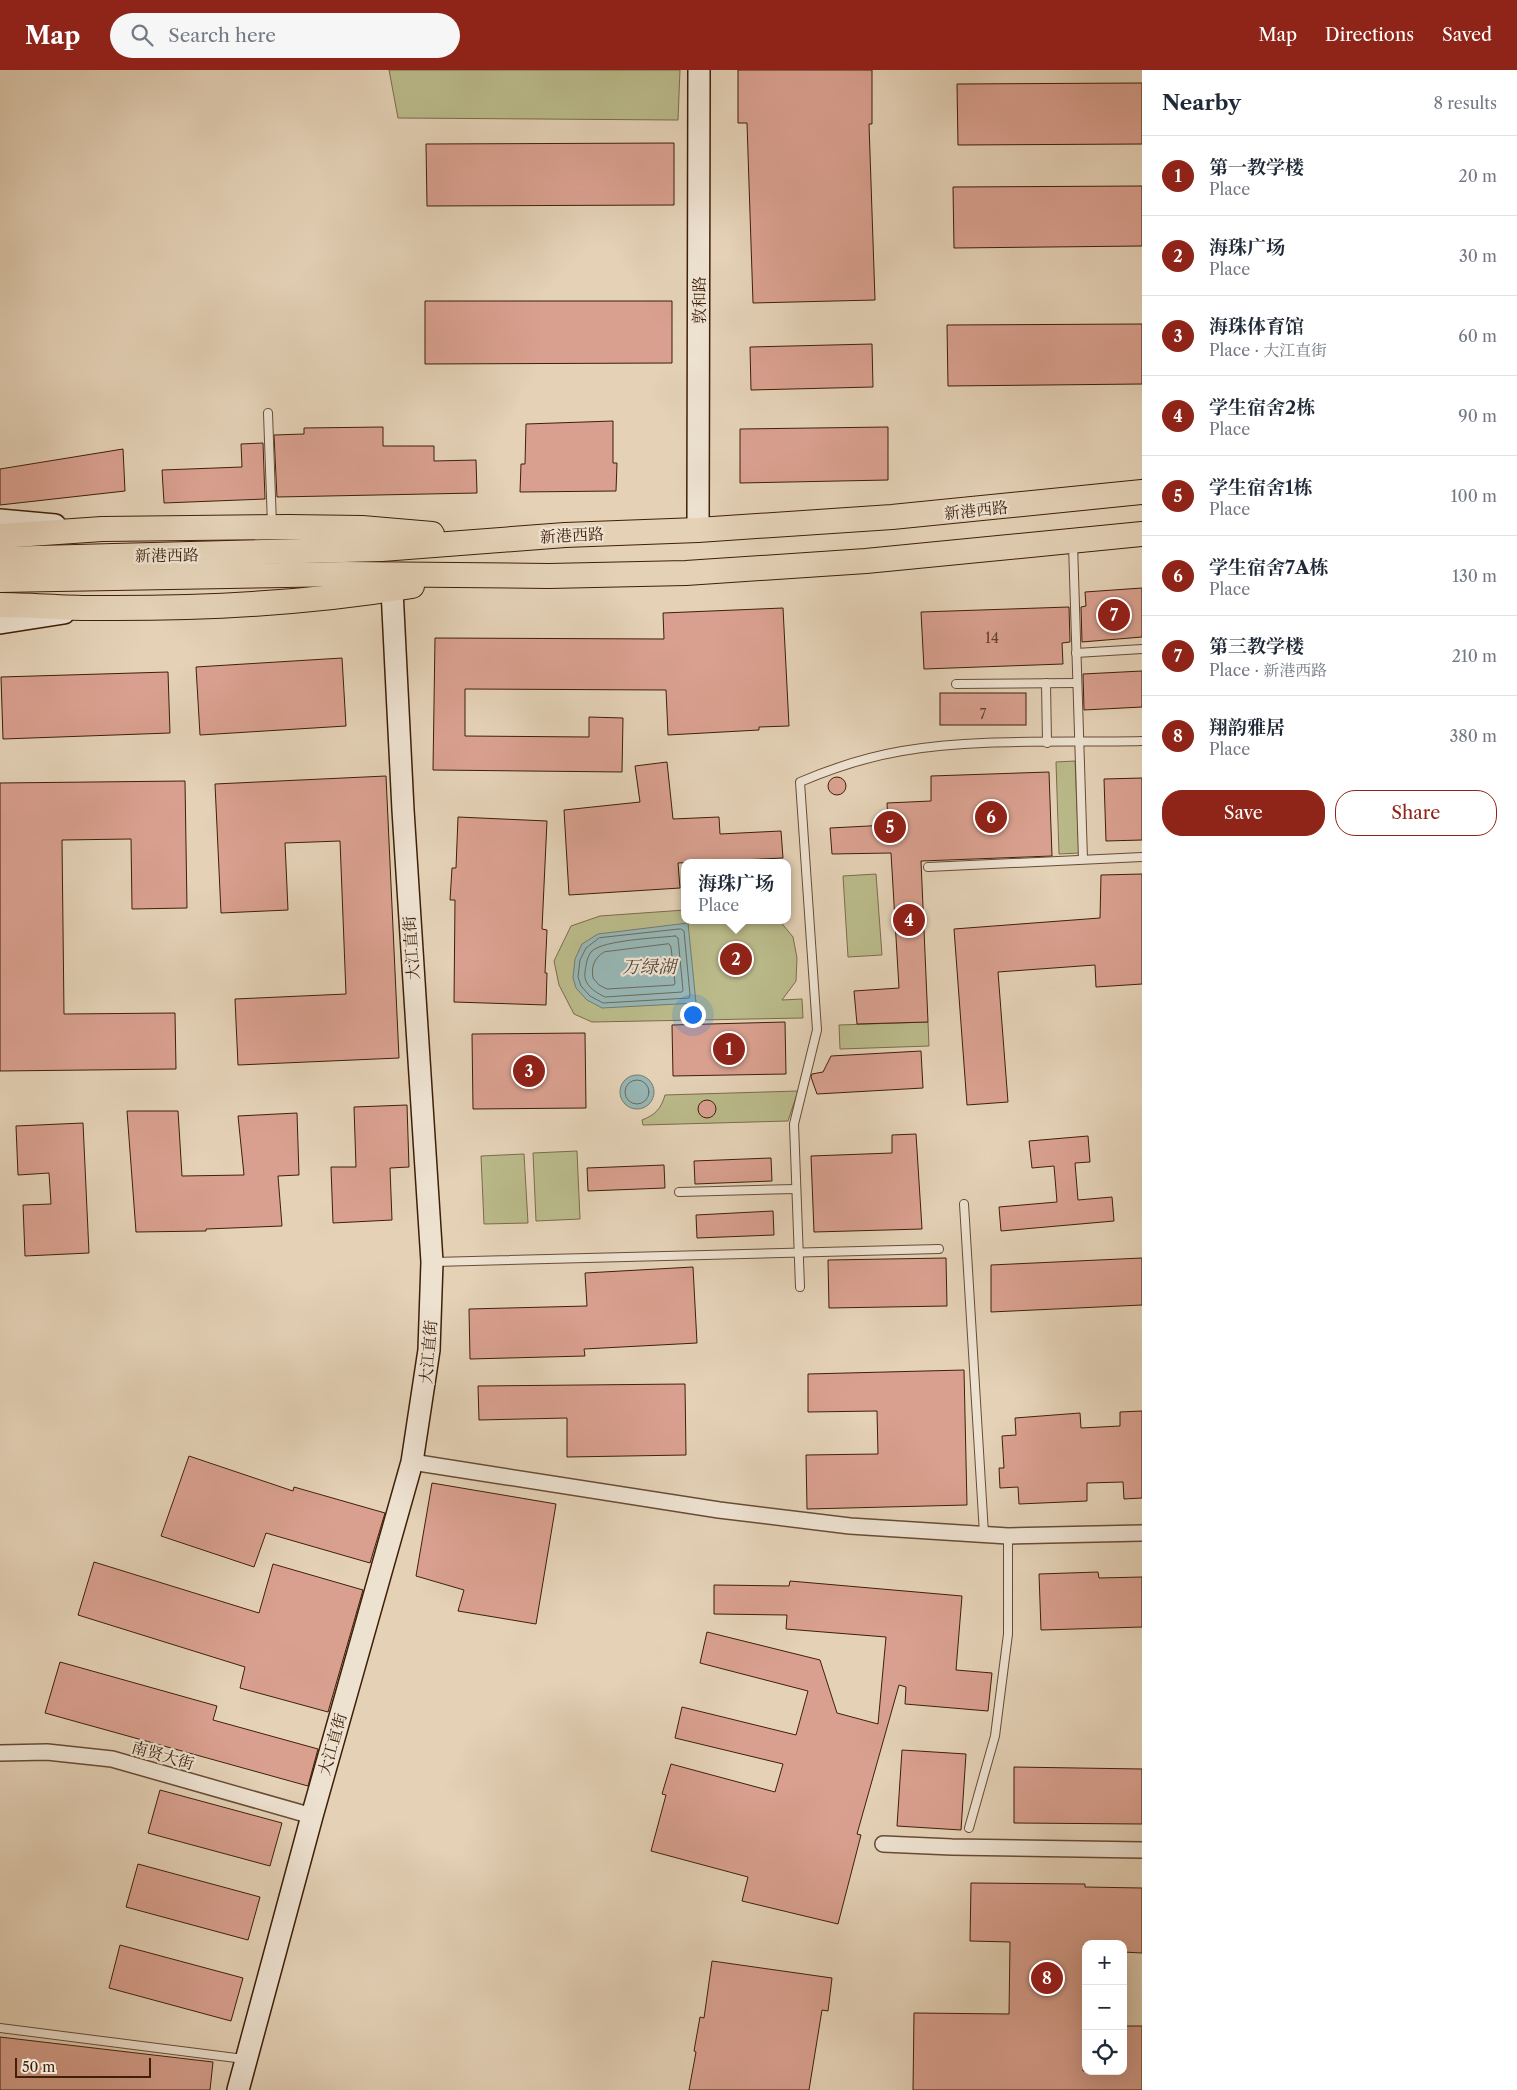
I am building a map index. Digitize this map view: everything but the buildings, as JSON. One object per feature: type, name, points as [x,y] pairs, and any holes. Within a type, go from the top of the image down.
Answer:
[{"type":"main road","name":"新港西路","points":[[0,580],[15,566],[338,551],[564,535],[698,530],[931,514],[1142,492]]},
{"type":"main road","points":[[0,536],[102,529],[272,527],[383,529],[480,541]]},
{"type":"main road","name":"新港西路","points":[[15,566],[346,574],[606,576],[724,571],[866,561],[1142,534]]},
{"type":"main road","points":[[0,605],[89,608],[222,606],[295,601],[392,590],[476,576]]},
{"type":"street","name":"敦和路","points":[[698,530],[699,70]]},
{"type":"street","points":[[0,520],[102,529]]},
{"type":"street","name":"大江直街","points":[[238,2090],[312,1816],[412,1462],[429,1350],[432,1262],[403,820],[392,590]]},
{"type":"street","points":[[0,623],[89,608]]},
{"type":"street","points":[[412,1462],[728,1511],[850,1526],[1008,1536],[1142,1533]]},
{"type":"street","name":"南贤大街","points":[[0,1753],[47,1752],[112,1759],[312,1816]]},
{"type":"street","points":[[882,1844],[1142,1850]]},
{"type":"lane","points":[[268,413],[272,527]]},
{"type":"lane","points":[[1072,541],[1083,859]]},
{"type":"lane","points":[[1076,653],[1142,649]]},
{"type":"lane","points":[[1046,683],[1048,743]]},
{"type":"lane","points":[[956,684],[1077,683]]},
{"type":"lane","points":[[800,1287],[794,1124],[817,1030],[800,782],[836,767],[901,751],[968,744],[1142,741]]},
{"type":"lane","points":[[928,867],[1142,856]]},
{"type":"lane","points":[[680,1192],[796,1189]]},
{"type":"lane","points":[[964,1204],[984,1534]]},
{"type":"lane","points":[[432,1262],[939,1249]]},
{"type":"lane","points":[[969,1828],[995,1736],[1008,1634],[1008,1536]]},
{"type":"lane","points":[[0,2028],[246,2060]]},
{"type":"green space","points":[[389,70],[680,70],[678,120],[398,118]]},
{"type":"green space","points":[[1075,761],[1079,853],[1059,854],[1056,762]]},
{"type":"green space","points":[[876,874],[882,955],[848,957],[843,876]]},
{"type":"green space","points":[[681,910],[681,924],[782,924],[793,937],[797,958],[796,981],[782,1000],[802,999],[803,1018],[592,1022],[574,1014],[559,985],[554,961],[571,926],[600,916]]},
{"type":"green space","points":[[928,1022],[929,1046],[840,1049],[839,1025]]},
{"type":"green space","points":[[798,1091],[788,1121],[643,1125],[642,1120],[657,1111],[665,1095]]},
{"type":"green space","points":[[577,1151],[580,1219],[536,1221],[533,1153]]},
{"type":"green space","points":[[524,1154],[528,1223],[484,1224],[481,1156]]},
{"type":"water","name":"万绿湖","points":[[688,924],[696,1003],[602,1008],[587,1000],[576,988],[573,978],[575,959],[582,944],[598,934]]},
{"type":"water","points":[[637,1075],[644,1076],[649,1080],[653,1085],[653,1099],[649,1104],[644,1108],[637,1109],[630,1108],[625,1104],[621,1099],[620,1092],[621,1085],[625,1080],[630,1076]]},
{"type":"place","name":"第三教学楼","points":[[1114,615]]},
{"type":"place","name":"学生宿舍7A栋","points":[[991,817]]},
{"type":"place","name":"学生宿舍1栋","points":[[890,827]]},
{"type":"place","name":"学生宿舍2栋","points":[[909,920]]},
{"type":"place","name":"海珠广场","points":[[736,959]]},
{"type":"place","name":"第一教学楼","points":[[729,1049]]},
{"type":"place","name":"海珠体育馆","points":[[529,1071]]},
{"type":"place","name":"翔韵雅居","points":[[1047,1978]]}]
